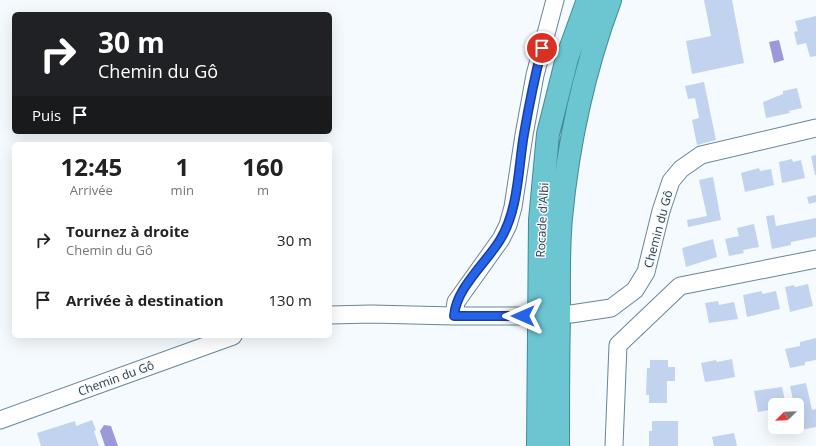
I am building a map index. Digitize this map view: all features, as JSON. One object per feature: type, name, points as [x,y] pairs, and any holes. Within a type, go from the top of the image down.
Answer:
[{"type":"highway","name":"Rocade d'Albi","points":[[538,446],[540,220],[548,134],[567,58],[588,0]]},
{"type":"highway","name":"Rocade d'Albi","points":[[558,446],[559,273],[561,219],[575,125],[588,68],[610,0]]},
{"type":"street","points":[[454,316],[456,302],[500,239],[508,225],[513,207],[535,75],[555,0]]},
{"type":"street","name":"Chemin du Gô","points":[[571,314],[611,308],[635,290],[646,272],[661,211],[671,181],[680,170],[701,155],[816,128]]},
{"type":"street","points":[[614,446],[618,345],[674,291],[680,286],[816,258]]},
{"type":"street","points":[[332,315],[523,316]]},
{"type":"street","name":"Chemin du Gô","points":[[0,420],[226,338]]},
{"type":"shaded area","points":[[779,40],[784,60],[774,63],[769,42]]},
{"type":"shaded area","points":[[104,425],[111,426],[118,446],[105,446],[100,431]]},
{"type":"building","points":[[704,0],[732,0],[744,63],[692,74],[686,41],[711,36]]},
{"type":"building","points":[[816,16],[816,56],[810,57],[806,43],[797,45],[794,32],[798,31],[795,21]]},
{"type":"building","points":[[704,82],[716,140],[697,145],[692,120],[699,118],[695,98],[688,99],[685,86]]},
{"type":"building","points":[[797,88],[802,108],[789,111],[790,113],[766,118],[763,102],[783,94],[783,91]]},
{"type":"building","points":[[816,155],[816,175],[815,175],[811,156]]},
{"type":"building","points":[[792,159],[793,162],[801,160],[805,178],[782,183],[779,162]]},
{"type":"building","points":[[759,168],[760,171],[771,169],[774,185],[745,192],[741,173]]},
{"type":"building","points":[[713,177],[721,220],[688,227],[687,220],[707,216],[699,180]]},
{"type":"building","points":[[816,195],[816,202],[809,204],[807,197]]},
{"type":"building","points":[[774,215],[776,226],[816,218],[816,237],[791,242],[791,245],[772,249],[766,216]]},
{"type":"building","points":[[754,224],[759,247],[743,250],[744,253],[729,256],[725,239],[739,236],[737,228]]},
{"type":"building","points":[[713,239],[717,257],[686,267],[682,248]]},
{"type":"building","points":[[808,284],[813,306],[790,312],[785,287],[794,285],[795,287]]},
{"type":"building","points":[[762,291],[762,294],[776,291],[780,309],[747,317],[743,295]]},
{"type":"building","points":[[718,301],[719,305],[734,302],[738,319],[709,323],[705,303]]},
{"type":"building","points":[[816,338],[816,360],[805,362],[805,365],[790,368],[785,349],[800,346],[800,342]]},
{"type":"building","points":[[732,359],[735,377],[705,382],[701,363]]},
{"type":"building","points":[[650,360],[668,360],[668,367],[675,367],[675,381],[667,381],[667,403],[649,403],[649,395],[646,395],[647,368],[650,368]]},
{"type":"building","points":[[806,383],[812,410],[816,409],[816,427],[804,429],[804,398],[793,398],[790,386]]},
{"type":"building","points":[[782,387],[784,398],[768,398],[768,410],[758,412],[754,391]]},
{"type":"building","points":[[92,420],[96,430],[94,431],[99,446],[41,446],[37,433],[75,421],[76,426]]},
{"type":"building","points":[[652,421],[678,421],[678,446],[649,446],[649,431],[652,431]]},
{"type":"building","points":[[734,433],[737,446],[714,446],[712,437]]},
{"type":"route","points":[[523,316],[454,316],[454,308],[456,302],[492,252],[508,225],[513,207],[529,105],[542,48]]}]
